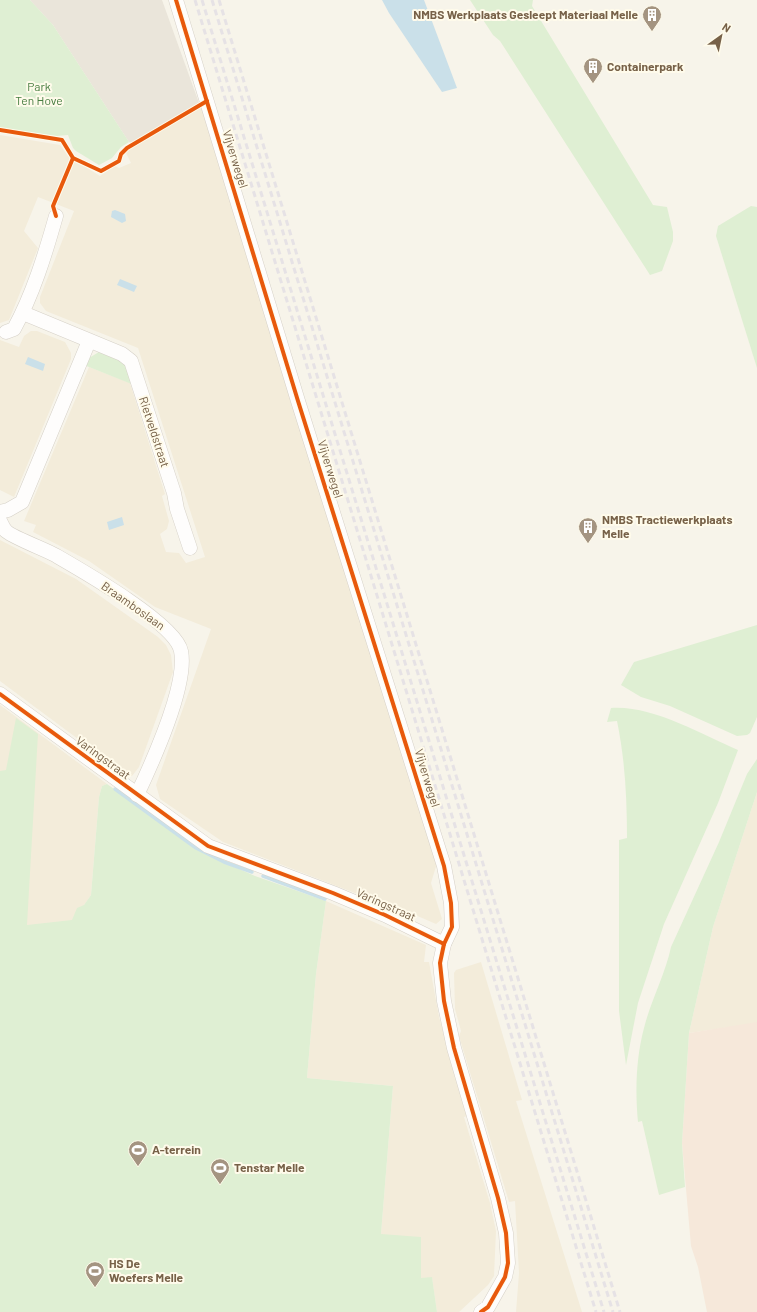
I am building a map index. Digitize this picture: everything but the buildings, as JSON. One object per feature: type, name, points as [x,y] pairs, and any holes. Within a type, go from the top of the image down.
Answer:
[{"type":"street","name":"Vijverwegel","points":[[176,0],[298,401],[444,866],[451,903],[452,927],[444,944]]},
{"type":"street","points":[[6,332],[14,329],[23,313],[44,257],[56,216]]},
{"type":"street","name":"Rietveldstraat","points":[[23,313],[122,354],[131,360],[174,493],[177,509],[190,548]]},
{"type":"street","points":[[0,512],[8,510],[22,502],[89,341]]},
{"type":"street","name":"Braamboslaan","points":[[2,527],[86,573],[169,631],[181,650],[182,668],[180,684],[152,762],[137,795]]},
{"type":"street","name":"Varingstraat","points":[[0,694],[191,835],[214,849],[322,888],[385,915],[444,944]]},
{"type":"street","points":[[444,944],[440,963],[444,1001],[454,1046],[498,1198],[506,1233],[508,1263],[505,1277],[487,1310]]},
{"type":"shaded area","points":[[30,0],[162,0],[199,103],[132,143],[129,142],[53,25]]},
{"type":"shaded area","points":[[203,105],[437,863],[431,883],[442,919],[436,924],[362,892],[360,895],[223,842],[160,799],[156,785],[211,629],[155,607],[89,561],[33,532],[36,525],[24,521],[89,367],[130,383],[165,494],[162,496],[169,521],[167,529],[160,534],[166,552],[179,553],[186,563],[205,557],[138,348],[46,311],[40,303],[40,297],[74,211],[38,197],[24,231],[38,248],[9,320],[0,323],[0,135],[60,145],[68,156],[100,176],[115,166],[119,168],[131,163],[125,151]]},
{"type":"shaded area","points":[[31,331],[37,331],[65,342],[71,353],[71,359],[14,497],[0,490],[0,340],[19,347],[24,336]]},
{"type":"shaded area","points":[[0,540],[76,579],[158,637],[166,645],[171,655],[173,672],[139,767],[132,776],[128,776],[0,681]]},
{"type":"shaded area","points":[[0,705],[107,784],[102,786],[99,797],[91,895],[84,905],[0,1291]]},
{"type":"shaded area","points":[[757,792],[757,1023],[689,1033],[713,927]]},
{"type":"shaded area","points":[[326,901],[426,945],[424,962],[429,962],[439,1017],[467,1116],[464,1117],[490,1203],[496,1231],[494,1276],[488,1285],[459,1312],[437,1312],[432,1278],[421,1278],[381,1234],[393,1086],[307,1078],[316,974]]},
{"type":"shaded area","points":[[481,962],[522,1100],[516,1101],[582,1312],[516,1312],[519,1273],[515,1201],[509,1202],[459,1036],[461,1031],[455,1009],[454,973],[456,970]]},
{"type":"shaded area","points":[[757,1022],[757,1312],[707,1312],[698,1267],[691,1246],[682,1143],[689,1033]]},
{"type":"green space","name":"Park Ten Hove","points":[[0,0],[30,0],[53,25],[129,142],[121,147],[112,158],[99,165],[76,151],[73,148],[68,135],[57,136],[0,128]]},
{"type":"green space","points":[[470,0],[533,0],[532,6],[653,205],[667,207],[673,232],[673,241],[662,271],[650,275],[500,41],[493,35]]},
{"type":"green space","points":[[751,206],[757,207],[757,368],[716,236],[718,226]]},
{"type":"green space","points":[[99,352],[123,360],[134,385],[84,365],[89,358]]},
{"type":"green space","points":[[757,625],[757,717],[750,733],[747,735],[737,736],[670,706],[641,697],[621,685],[634,662]]},
{"type":"green space","points":[[611,708],[627,708],[659,716],[676,722],[738,750],[718,803],[664,924],[638,1003],[626,1065],[619,1011],[619,840],[627,838],[627,808],[624,765],[617,721],[607,722]]},
{"type":"green space","points":[[16,718],[38,734],[27,925],[72,920],[77,908],[84,905],[91,895],[99,797],[102,786],[107,784],[203,853],[255,876],[326,901],[316,974],[307,1078],[393,1086],[381,1234],[421,1237],[421,1278],[432,1277],[437,1312],[0,1312],[0,771],[6,770]]},
{"type":"green space","points":[[757,759],[757,792],[713,927],[689,1033],[682,1143],[685,1187],[659,1195],[642,1121],[638,1122],[637,1075],[641,1039],[671,947],[719,842],[747,774]]},
{"type":"water","points":[[382,0],[424,0],[457,88],[442,92],[389,13]]},
{"type":"water","points":[[115,210],[125,214],[126,221],[122,223],[111,217],[112,211]]},
{"type":"water","points":[[120,279],[137,286],[134,292],[117,285]]},
{"type":"water","points":[[28,357],[45,364],[43,371],[25,364]]},
{"type":"water","points":[[122,517],[124,525],[109,530],[107,522]]},
{"type":"waterway","points":[[115,789],[196,848],[224,862],[252,872]]},
{"type":"waterway","points":[[263,876],[325,899]]},
{"type":"railway","points":[[195,0],[596,1312]]},
{"type":"railway","points":[[202,0],[604,1312]]},
{"type":"railway","points":[[212,0],[613,1312]]},
{"type":"railway","points":[[219,0],[620,1312]]},
{"type":"cycle path","points":[[176,0],[298,401],[444,866],[451,903],[452,927],[444,944],[440,963],[444,1001],[454,1048],[498,1198],[506,1233],[508,1263],[505,1277],[488,1307],[481,1312]]},
{"type":"cycle path","points":[[0,130],[62,140],[73,158],[101,171],[119,161],[121,154],[127,148],[207,101]]},
{"type":"cycle path","points":[[56,216],[53,206],[73,158]]},
{"type":"cycle path","points":[[0,694],[208,846],[333,893],[385,915],[444,944]]},
{"type":"place","name":"NMBS Werkplaats Gesleept Materiaal Melle","points":[[652,32]]},
{"type":"place","name":"Containerpark","points":[[593,84]]},
{"type":"place","name":"NMBS Tractiewerkplaats Melle","points":[[588,544]]},
{"type":"place","name":"A-terrein","points":[[138,1167]]},
{"type":"place","name":"Tenstar Melle","points":[[220,1185]]},
{"type":"place","name":"HS De Woefers Melle","points":[[95,1288]]}]
